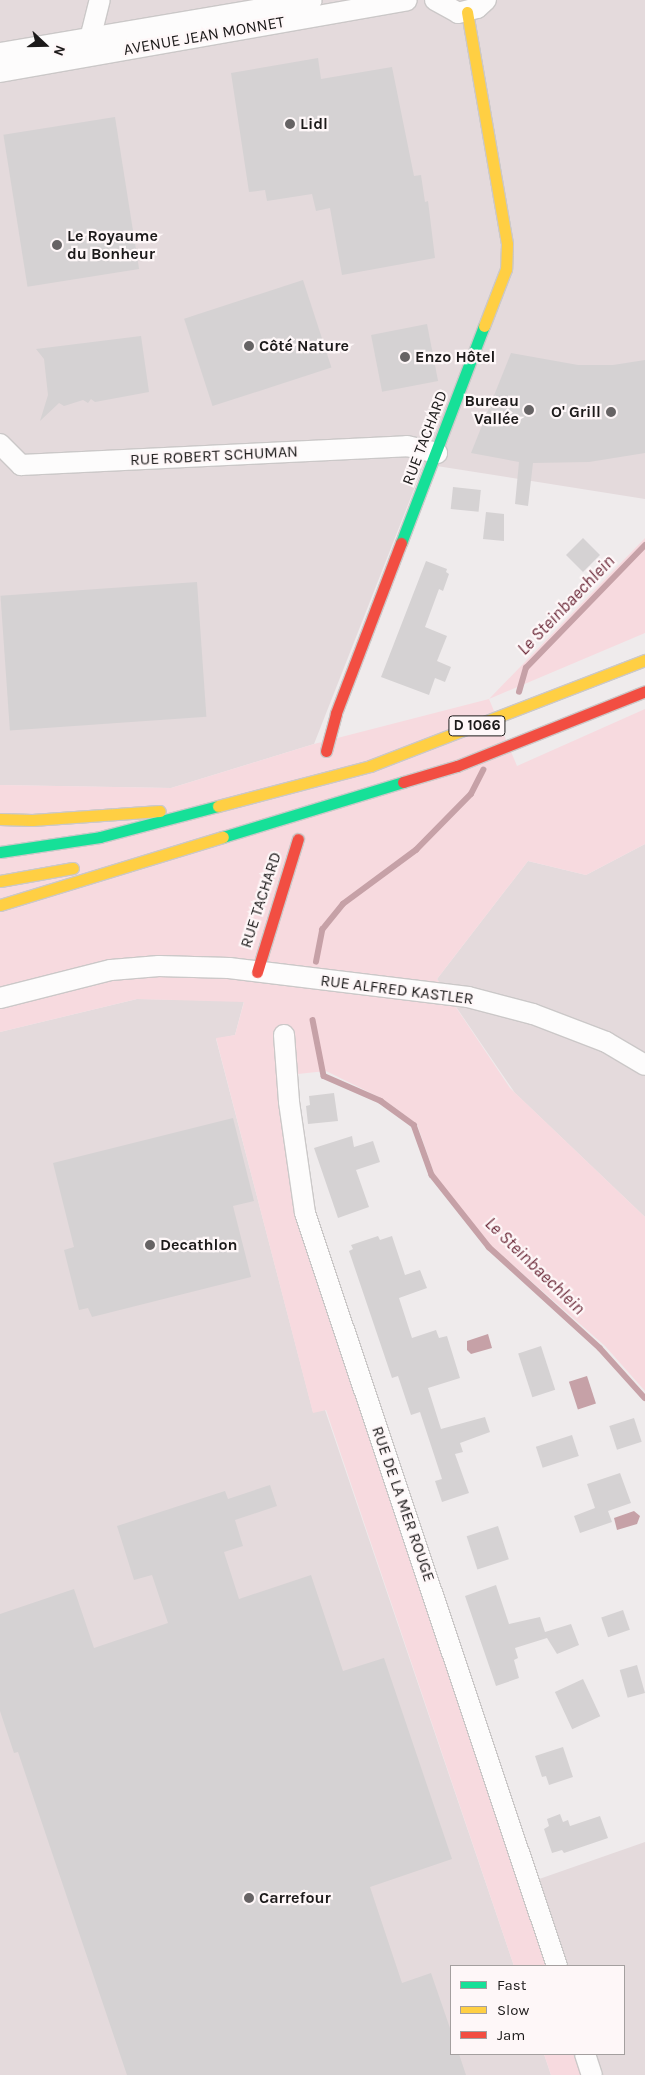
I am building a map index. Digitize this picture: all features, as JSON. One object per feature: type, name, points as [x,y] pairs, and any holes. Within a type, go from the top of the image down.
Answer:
[{"type":"main road","name":"RUE TACHARD","points":[[326,751],[336,712],[506,270],[507,244],[467,12]]},
{"type":"main road","name":"D 1066","points":[[0,852],[100,837],[189,816],[370,766],[645,660]]},
{"type":"main road","name":"D 1066","points":[[0,881],[214,842],[457,766],[645,691]]},
{"type":"main road","points":[[0,818],[32,820],[151,809],[189,816]]},
{"type":"main road","name":"RUE TACHARD","points":[[257,972],[298,839]]},
{"type":"main road","points":[[0,905],[214,842]]},
{"type":"street","points":[[94,46],[100,0]]},
{"type":"street","name":"AVENUE JEAN MONNET","points":[[0,72],[94,46],[312,0]]},
{"type":"street","name":"AVENUE JEAN MONNET","points":[[0,53],[94,46],[408,0]]},
{"type":"street","points":[[435,0],[449,11],[467,12],[486,0]]},
{"type":"street","name":"RUE ROBERT SCHUMAN","points":[[0,444],[21,465],[397,446],[437,452]]},
{"type":"street","name":"RUE ALFRED KASTLER","points":[[0,998],[111,970],[159,966],[257,972],[468,997],[542,1018],[606,1042],[645,1065]]},
{"type":"street","name":"RUE DE LA MER ROUGE","points":[[284,1035],[289,1102],[305,1214],[557,1965]]},
{"type":"street","points":[[585,2055],[592,2075]]},
{"type":"shaded area","points":[[0,0],[645,0],[645,499],[424,464],[314,744],[171,788],[0,785]]},
{"type":"shaded area","points":[[645,538],[645,633],[489,699]]},
{"type":"shaded area","points":[[489,699],[517,766],[645,709],[645,844],[586,875],[528,861],[437,979],[510,1088],[645,1217],[645,1391],[605,1346],[490,1245],[435,1176],[417,1124],[383,1099],[326,1071],[279,1076],[298,1217],[547,1965],[514,1965],[326,1410],[313,1413],[216,1038],[235,1035],[244,1002],[137,999],[0,1032],[0,785],[171,788],[314,744]]},
{"type":"shaded area","points":[[645,844],[645,1217],[515,1093],[437,979],[528,861],[586,875]]},
{"type":"shaded area","points":[[137,999],[244,1001],[235,1035],[216,1039],[313,1412],[325,1410],[514,1965],[450,1965],[450,2055],[544,2055],[551,2075],[0,2075],[0,1032]]},
{"type":"shaded area","points":[[488,1334],[492,1348],[471,1354],[467,1350],[467,1341]]},
{"type":"shaded area","points":[[587,1376],[596,1404],[578,1409],[569,1382]]},
{"type":"shaded area","points":[[634,1511],[640,1516],[637,1524],[617,1530],[614,1518]]},
{"type":"shaded area","points":[[645,1842],[645,2075],[582,2075],[575,2055],[625,2055],[625,1965],[547,1965],[522,1885]]},
{"type":"shaded area","points":[[544,2055],[575,2055],[582,2075],[551,2075]]},
{"type":"building","points":[[318,58],[321,79],[392,67],[414,176],[421,175],[425,202],[428,201],[435,258],[342,275],[330,208],[316,211],[312,194],[267,201],[265,190],[249,192],[231,73]]},
{"type":"building","points":[[115,117],[139,269],[27,287],[3,135]]},
{"type":"building","points":[[303,280],[331,367],[213,406],[184,319]]},
{"type":"building","points":[[427,324],[438,381],[382,392],[371,335]]},
{"type":"building","points":[[141,336],[149,392],[95,402],[91,399],[88,403],[83,400],[64,406],[59,403],[40,421],[48,395],[44,359],[36,349]]},
{"type":"building","points":[[511,353],[578,365],[613,365],[645,360],[645,453],[589,462],[533,463],[528,506],[515,504],[519,462],[471,453]]},
{"type":"building","points":[[453,487],[481,490],[479,512],[451,509]]},
{"type":"building","points":[[486,512],[504,514],[504,541],[483,539]]},
{"type":"building","points":[[583,538],[600,555],[583,572],[566,555]]},
{"type":"building","points":[[426,561],[447,569],[446,572],[449,574],[443,591],[439,589],[425,627],[447,636],[437,661],[451,667],[445,682],[435,678],[429,695],[381,677]]},
{"type":"building","points":[[197,582],[206,717],[10,730],[0,596]]},
{"type":"building","points":[[334,1093],[338,1121],[308,1124],[306,1106],[310,1105],[309,1096]]},
{"type":"building","points":[[233,1118],[254,1201],[233,1206],[251,1277],[92,1317],[88,1308],[79,1310],[64,1250],[74,1247],[53,1163]]},
{"type":"building","points":[[352,1136],[354,1147],[373,1141],[380,1162],[356,1170],[369,1207],[338,1218],[314,1148]]},
{"type":"building","points":[[378,1236],[380,1240],[392,1236],[405,1275],[420,1270],[427,1288],[399,1298],[412,1338],[436,1330],[439,1338],[447,1336],[460,1378],[428,1388],[441,1429],[485,1417],[490,1432],[460,1443],[463,1452],[455,1454],[469,1493],[442,1502],[435,1481],[442,1479],[420,1412],[411,1415],[398,1376],[392,1378],[349,1251],[353,1249],[351,1245]]},
{"type":"building","points":[[541,1346],[555,1390],[532,1397],[518,1353]]},
{"type":"building","points":[[634,1418],[642,1442],[617,1450],[609,1426]]},
{"type":"building","points":[[572,1435],[579,1456],[543,1468],[536,1447]]},
{"type":"building","points":[[620,1473],[631,1503],[608,1511],[612,1522],[580,1533],[574,1516],[595,1508],[587,1484]]},
{"type":"building","points":[[270,1485],[277,1506],[235,1520],[243,1546],[224,1552],[239,1599],[311,1575],[343,1671],[384,1658],[452,1859],[370,1887],[402,1983],[431,1973],[450,2028],[450,2055],[459,2055],[466,2075],[127,2075],[18,1752],[14,1753],[0,1711],[0,1614],[74,1589],[94,1648],[168,1623],[152,1575],[134,1580],[117,1526],[225,1491],[228,1499]]},
{"type":"building","points":[[498,1526],[509,1559],[477,1569],[467,1536]]},
{"type":"building","points":[[496,1585],[509,1624],[540,1617],[545,1632],[571,1624],[579,1645],[557,1654],[547,1638],[515,1648],[518,1658],[514,1660],[519,1678],[496,1686],[465,1596]]},
{"type":"building","points":[[623,1610],[630,1630],[608,1637],[601,1617]]},
{"type":"building","points":[[637,1665],[645,1693],[628,1698],[620,1670]]},
{"type":"building","points":[[583,1679],[600,1716],[572,1729],[555,1692]]},
{"type":"building","points":[[563,1747],[573,1777],[549,1785],[546,1776],[542,1777],[535,1756]]},
{"type":"building","points":[[560,1814],[563,1822],[568,1820],[570,1826],[600,1816],[608,1838],[564,1853],[562,1850],[552,1853],[544,1829],[549,1826],[547,1819]]},
{"type":"waterway","name":"Le Steinbaechlein","points":[[519,692],[526,668],[645,545]]},
{"type":"waterway","name":"Le Steinbaechlein","points":[[316,962],[322,930],[343,904],[416,850],[471,794],[483,770]]},
{"type":"waterway","name":"Le Steinbaechlein","points":[[313,1020],[324,1076],[381,1101],[414,1125],[432,1175],[489,1247],[600,1348],[645,1398]]},
{"type":"traffic: fast","points":[[401,543],[484,326]]},
{"type":"traffic: fast","points":[[223,837],[403,782]]},
{"type":"traffic: fast","points":[[0,852],[100,837],[218,806]]},
{"type":"traffic: slow","points":[[467,12],[507,244],[506,269],[484,326]]},
{"type":"traffic: slow","points":[[218,806],[370,766],[645,660]]},
{"type":"traffic: slow","points":[[0,819],[32,820],[160,811]]},
{"type":"traffic: slow","points":[[0,905],[223,837]]},
{"type":"traffic: slow","points":[[0,881],[73,868]]},
{"type":"traffic: jam","points":[[326,751],[336,713],[401,543]]},
{"type":"traffic: jam","points":[[403,782],[457,766],[645,691]]},
{"type":"traffic: jam","points":[[257,972],[298,839]]},
{"type":"place","name":"Lidl","points":[[290,124]]},
{"type":"place","name":"Le Royaume du Bonheur","points":[[57,245]]},
{"type":"place","name":"Côté Nature","points":[[249,346]]},
{"type":"place","name":"Enzo Hôtel","points":[[405,357]]},
{"type":"place","name":"Bureau Vallée","points":[[529,410]]},
{"type":"place","name":"O' Grill","points":[[611,412]]},
{"type":"place","name":"Decathlon","points":[[150,1245]]},
{"type":"place","name":"Carrefour","points":[[249,1898]]}]
